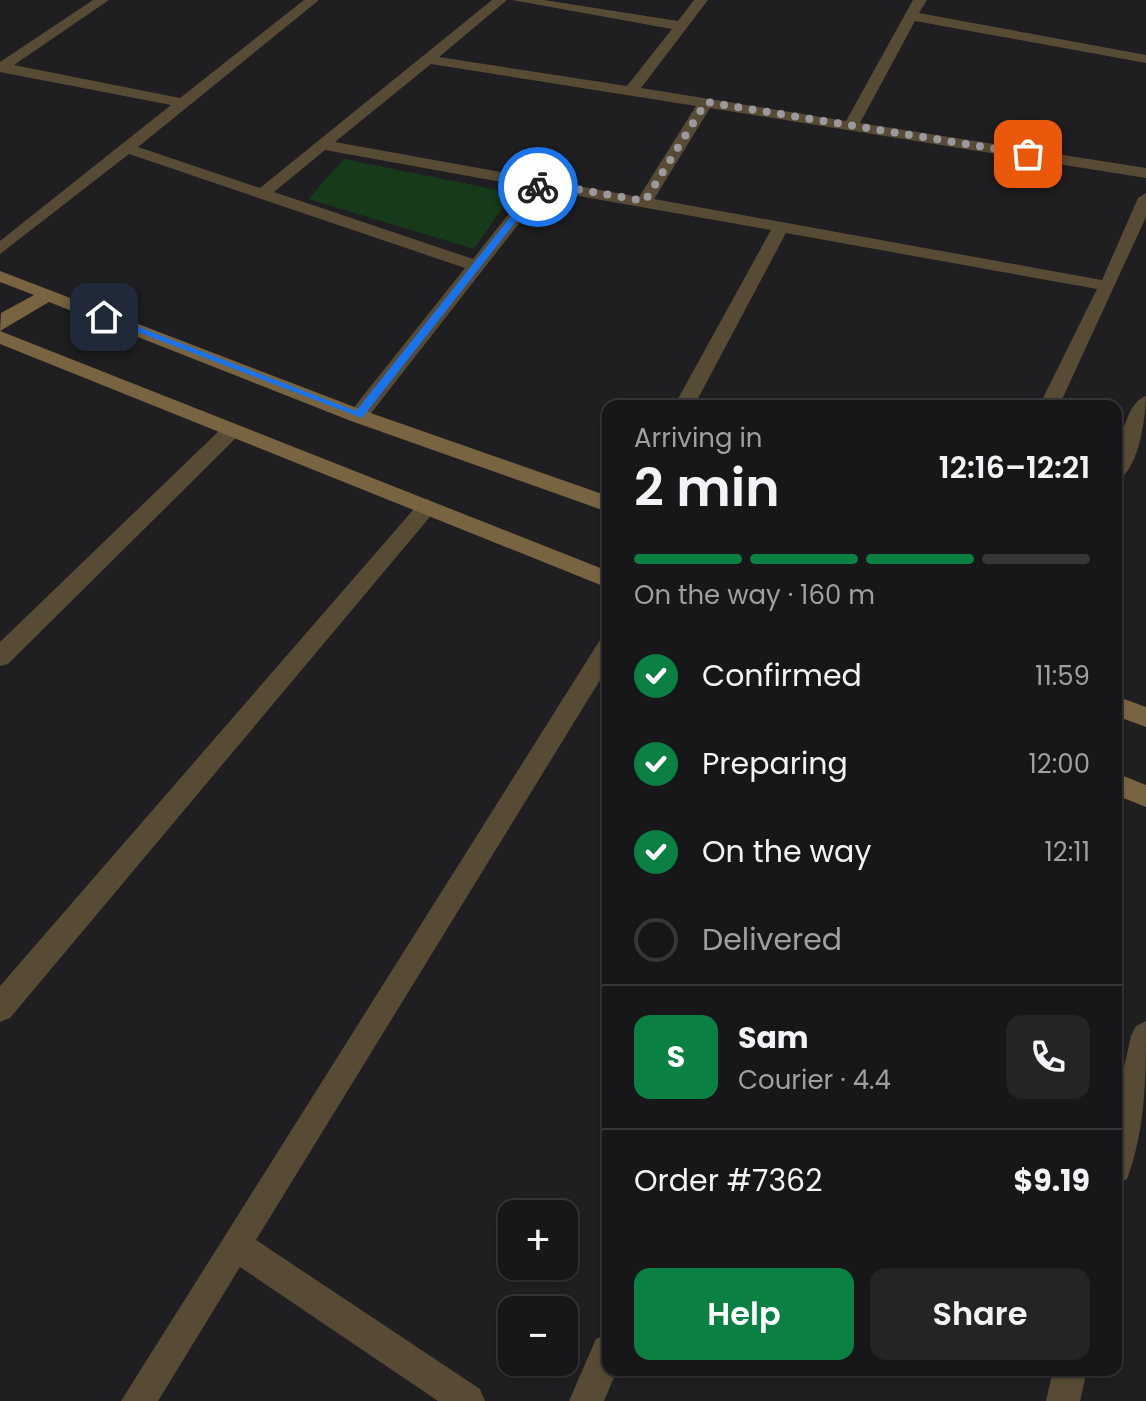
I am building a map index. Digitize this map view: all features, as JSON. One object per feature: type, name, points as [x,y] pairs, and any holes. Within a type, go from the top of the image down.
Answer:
[{"type":"street","points":[[0,249],[312,0]]},
{"type":"street","points":[[262,194],[500,0]]},
{"type":"street","points":[[519,0],[681,26]]},
{"type":"street","points":[[631,91],[701,0]]},
{"type":"street","points":[[852,124],[920,0]]},
{"type":"street","points":[[0,68],[94,1]]},
{"type":"street","points":[[911,16],[1146,59]]},
{"type":"street","points":[[428,59],[1146,173]]},
{"type":"street","points":[[0,68],[183,103]]},
{"type":"street","points":[[645,201],[706,102]]},
{"type":"street","points":[[323,145],[782,225],[1108,286]]},
{"type":"street","points":[[126,148],[476,266]]},
{"type":"street","points":[[358,416],[542,183]]},
{"type":"street","points":[[1052,400],[1108,286],[1146,198]]},
{"type":"street","points":[[687,400],[782,225]]},
{"type":"street","points":[[2,280],[48,295],[358,416],[602,502]]},
{"type":"street","points":[[48,295],[7,317],[0,333],[230,432],[602,578]]},
{"type":"street","points":[[1122,465],[1138,444],[1146,403]]},
{"type":"street","points":[[0,657],[230,432]]},
{"type":"street","points":[[0,1008],[427,507]]},
{"type":"street","points":[[138,1401],[602,657]]},
{"type":"street","points":[[1122,708],[1146,717]]},
{"type":"street","points":[[1122,786],[1146,796]]},
{"type":"street","points":[[1122,1142],[1146,1036]]},
{"type":"street","points":[[235,1245],[468,1401]]},
{"type":"street","points":[[586,1401],[602,1365]]},
{"type":"street","points":[[1063,1401],[1069,1376]]},
{"type":"green space","points":[[344,159],[513,193],[474,249],[308,199]]},
{"type":"way so far","points":[[538,187],[542,183],[645,201],[706,102],[1028,154]]},
{"type":"route","points":[[104,317],[358,416],[538,187]]}]
